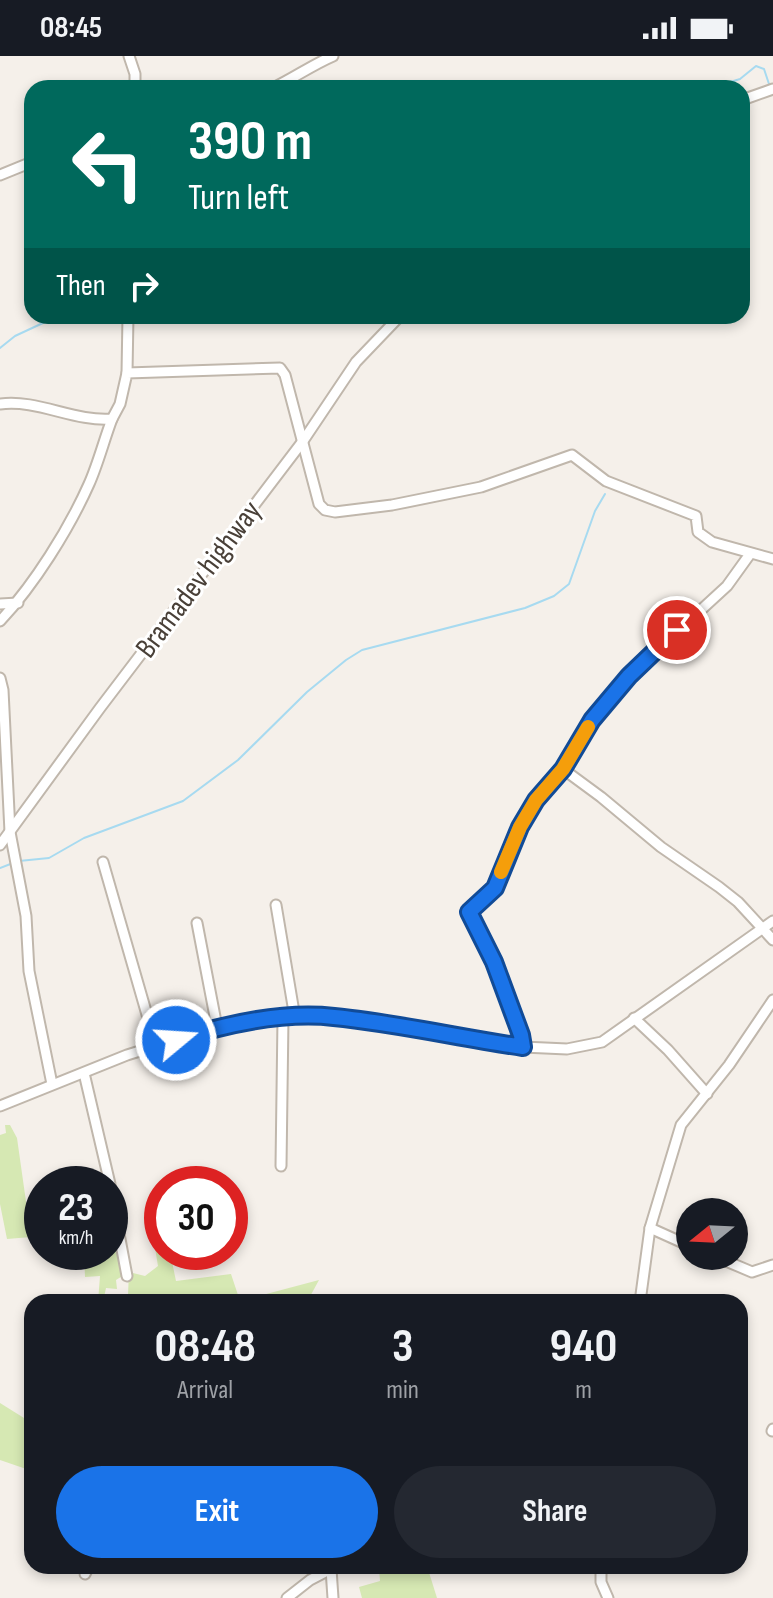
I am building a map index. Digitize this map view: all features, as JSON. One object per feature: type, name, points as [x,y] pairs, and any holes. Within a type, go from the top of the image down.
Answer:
[{"type":"street","points":[[129,56],[134,80]]},
{"type":"street","points":[[289,80],[333,56]]},
{"type":"street","points":[[750,97],[773,89]]},
{"type":"street","points":[[0,175],[24,165]]},
{"type":"street","points":[[0,621],[18,603],[47,559],[89,484],[120,404],[127,373],[128,324]]},
{"type":"street","name":"Bramadev highway","points":[[0,845],[303,441],[356,362],[392,324]]},
{"type":"street","points":[[127,373],[280,368],[285,375],[319,504],[325,510],[335,512],[392,505],[481,487],[572,455],[606,481],[696,516],[698,532],[712,542],[773,559]]},
{"type":"street","points":[[0,404],[41,407],[97,420],[112,419]]},
{"type":"street","points":[[523,1047],[494,962],[469,912],[495,888],[520,827],[536,800],[563,769],[592,720],[629,676],[727,586],[750,554]]},
{"type":"street","points":[[0,604],[18,603]]},
{"type":"street","points":[[0,678],[10,832],[26,916],[29,971],[52,1084]]},
{"type":"street","points":[[563,769],[661,847],[719,887],[773,940]]},
{"type":"street","points":[[103,862],[156,1046]]},
{"type":"street","points":[[276,905],[295,1018]]},
{"type":"street","points":[[0,1106],[156,1046],[217,1027],[283,1018],[332,1016],[523,1047],[567,1049],[602,1042],[773,921]]},
{"type":"street","points":[[197,923],[217,1027]]},
{"type":"street","points":[[641,1294],[650,1228],[681,1125],[707,1094],[773,1000]]},
{"type":"street","points":[[281,1166],[283,1018]]},
{"type":"street","points":[[634,1018],[707,1094]]},
{"type":"street","points":[[84,1073],[106,1166]]},
{"type":"street","points":[[650,1228],[676,1240]]},
{"type":"street","points":[[747,1270],[752,1272],[773,1265]]},
{"type":"street","points":[[126,1270],[127,1276]]},
{"type":"street","points":[[287,1598],[320,1574]]},
{"type":"street","points":[[331,1574],[333,1598]]},
{"type":"street","points":[[601,1574],[608,1598]]},
{"type":"green space","points":[[5,1125],[10,1125],[17,1138],[24,1188],[24,1238],[7,1239],[0,1204],[0,1135],[6,1133]]},
{"type":"green space","points":[[85,1270],[123,1270],[124,1275],[116,1280],[117,1289],[106,1288],[105,1294],[99,1294],[100,1276],[85,1277]]},
{"type":"green space","points":[[153,1270],[174,1270],[176,1281],[231,1274],[238,1294],[128,1294],[129,1272],[145,1276]]},
{"type":"green space","points":[[319,1280],[311,1294],[266,1294]]},
{"type":"green space","points":[[0,1403],[24,1418],[24,1468],[0,1460]]},
{"type":"green space","points":[[379,1574],[430,1574],[437,1598],[362,1598],[359,1587],[380,1581]]},
{"type":"waterway","points":[[737,80],[756,66],[764,69],[769,84]]},
{"type":"waterway","points":[[0,348],[15,336],[41,324]]},
{"type":"waterway","points":[[19,861],[49,858],[84,838],[183,801],[238,760],[307,692],[362,650],[525,608],[554,596],[569,584],[595,511],[605,494]]},
{"type":"waterway","points":[[0,868],[13,863]]},
{"type":"slow traffic","points":[[501,872],[520,827],[536,800],[563,769],[588,727]]},
{"type":"route","points":[[176,1040],[217,1027],[283,1018],[332,1016],[523,1047],[494,962],[469,912],[495,888],[520,827],[536,800],[563,769],[592,720],[629,676],[677,630]]}]
